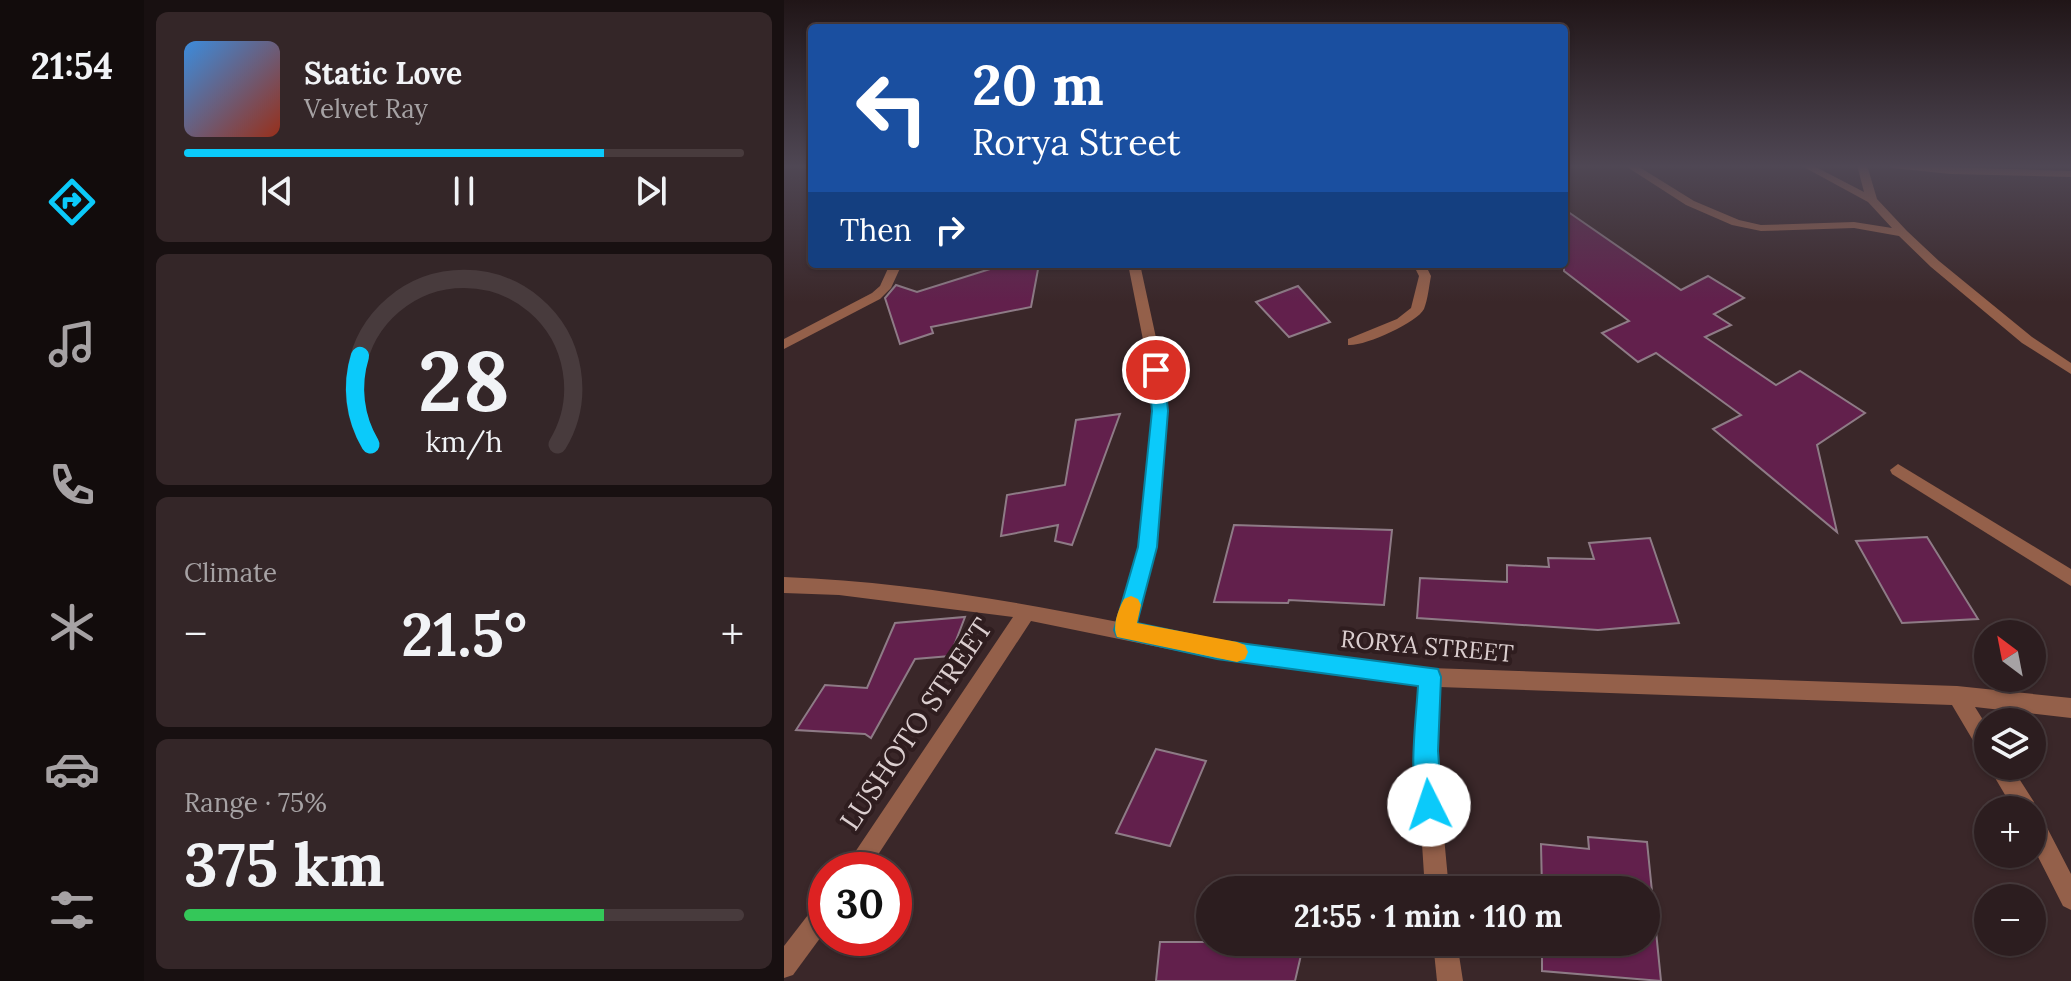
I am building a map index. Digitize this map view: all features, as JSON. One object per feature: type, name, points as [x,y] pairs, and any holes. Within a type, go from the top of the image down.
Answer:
[{"type":"street","points":[[1708,211],[1736,223],[1761,228],[1854,225],[1903,233]]},
{"type":"street","points":[[1882,211],[1935,264],[2034,345],[2071,369]]},
{"type":"street","points":[[784,345],[876,296],[885,288],[894,268]]},
{"type":"street","points":[[1125,630],[1148,547],[1160,411],[1156,370],[1135,268]]},
{"type":"street","points":[[1353,342],[1402,322],[1417,310],[1425,276],[1421,268]]},
{"type":"street","points":[[1898,470],[2071,578]]},
{"type":"street","name":"RORYA STREET","points":[[784,585],[839,587],[1027,612],[1217,650],[1430,677],[1957,696],[2071,708]]},
{"type":"street","name":"LUSHOTO STREET","points":[[867,852],[898,809],[970,692],[1027,612]]},
{"type":"street","points":[[1430,677],[1426,751],[1436,876]]},
{"type":"street","points":[[1957,696],[1974,724]]},
{"type":"street","points":[[2046,849],[2071,898]]},
{"type":"street","points":[[784,966],[808,934]]},
{"type":"street","points":[[1447,956],[1450,981]]},
{"type":"building","points":[[1568,212],[1681,290],[1708,276],[1744,298],[1714,314],[1731,325],[1705,337],[1776,385],[1800,371],[1865,413],[1817,445],[1837,532],[1713,429],[1741,415],[1656,353],[1638,362],[1602,333],[1629,321],[1564,271],[1568,268]]},
{"type":"building","points":[[993,268],[1038,268],[1031,307],[931,327],[933,333],[900,344],[885,298],[896,285],[917,292]]},
{"type":"building","points":[[1298,286],[1330,322],[1289,337],[1256,302]]},
{"type":"building","points":[[1120,414],[1072,545],[1055,541],[1058,525],[1001,536],[1007,495],[1065,485],[1076,420]]},
{"type":"building","points":[[1234,525],[1392,530],[1384,605],[1289,600],[1288,603],[1214,602]]},
{"type":"building","points":[[1927,537],[1978,619],[1902,623],[1856,541]]},
{"type":"building","points":[[1650,538],[1679,623],[1598,630],[1417,618],[1420,578],[1507,582],[1507,565],[1549,567],[1548,558],[1594,559],[1589,543]]},
{"type":"building","points":[[965,617],[950,656],[915,659],[871,738],[865,734],[796,730],[825,685],[867,688],[895,623]]},
{"type":"building","points":[[1156,749],[1206,761],[1170,846],[1116,833]]},
{"type":"building","points":[[1588,837],[1647,842],[1650,876],[1542,876],[1541,844],[1589,849]]},
{"type":"building","points":[[1160,942],[1196,942],[1196,956],[1301,956],[1295,981],[1156,981]]},
{"type":"building","points":[[1542,956],[1658,956],[1661,981],[1542,971]]},
{"type":"slow traffic","points":[[1131,605],[1125,630],[1237,652]]},
{"type":"route","points":[[1156,370],[1160,411],[1148,547],[1125,630],[1217,650],[1430,677],[1426,751],[1429,805]]}]
